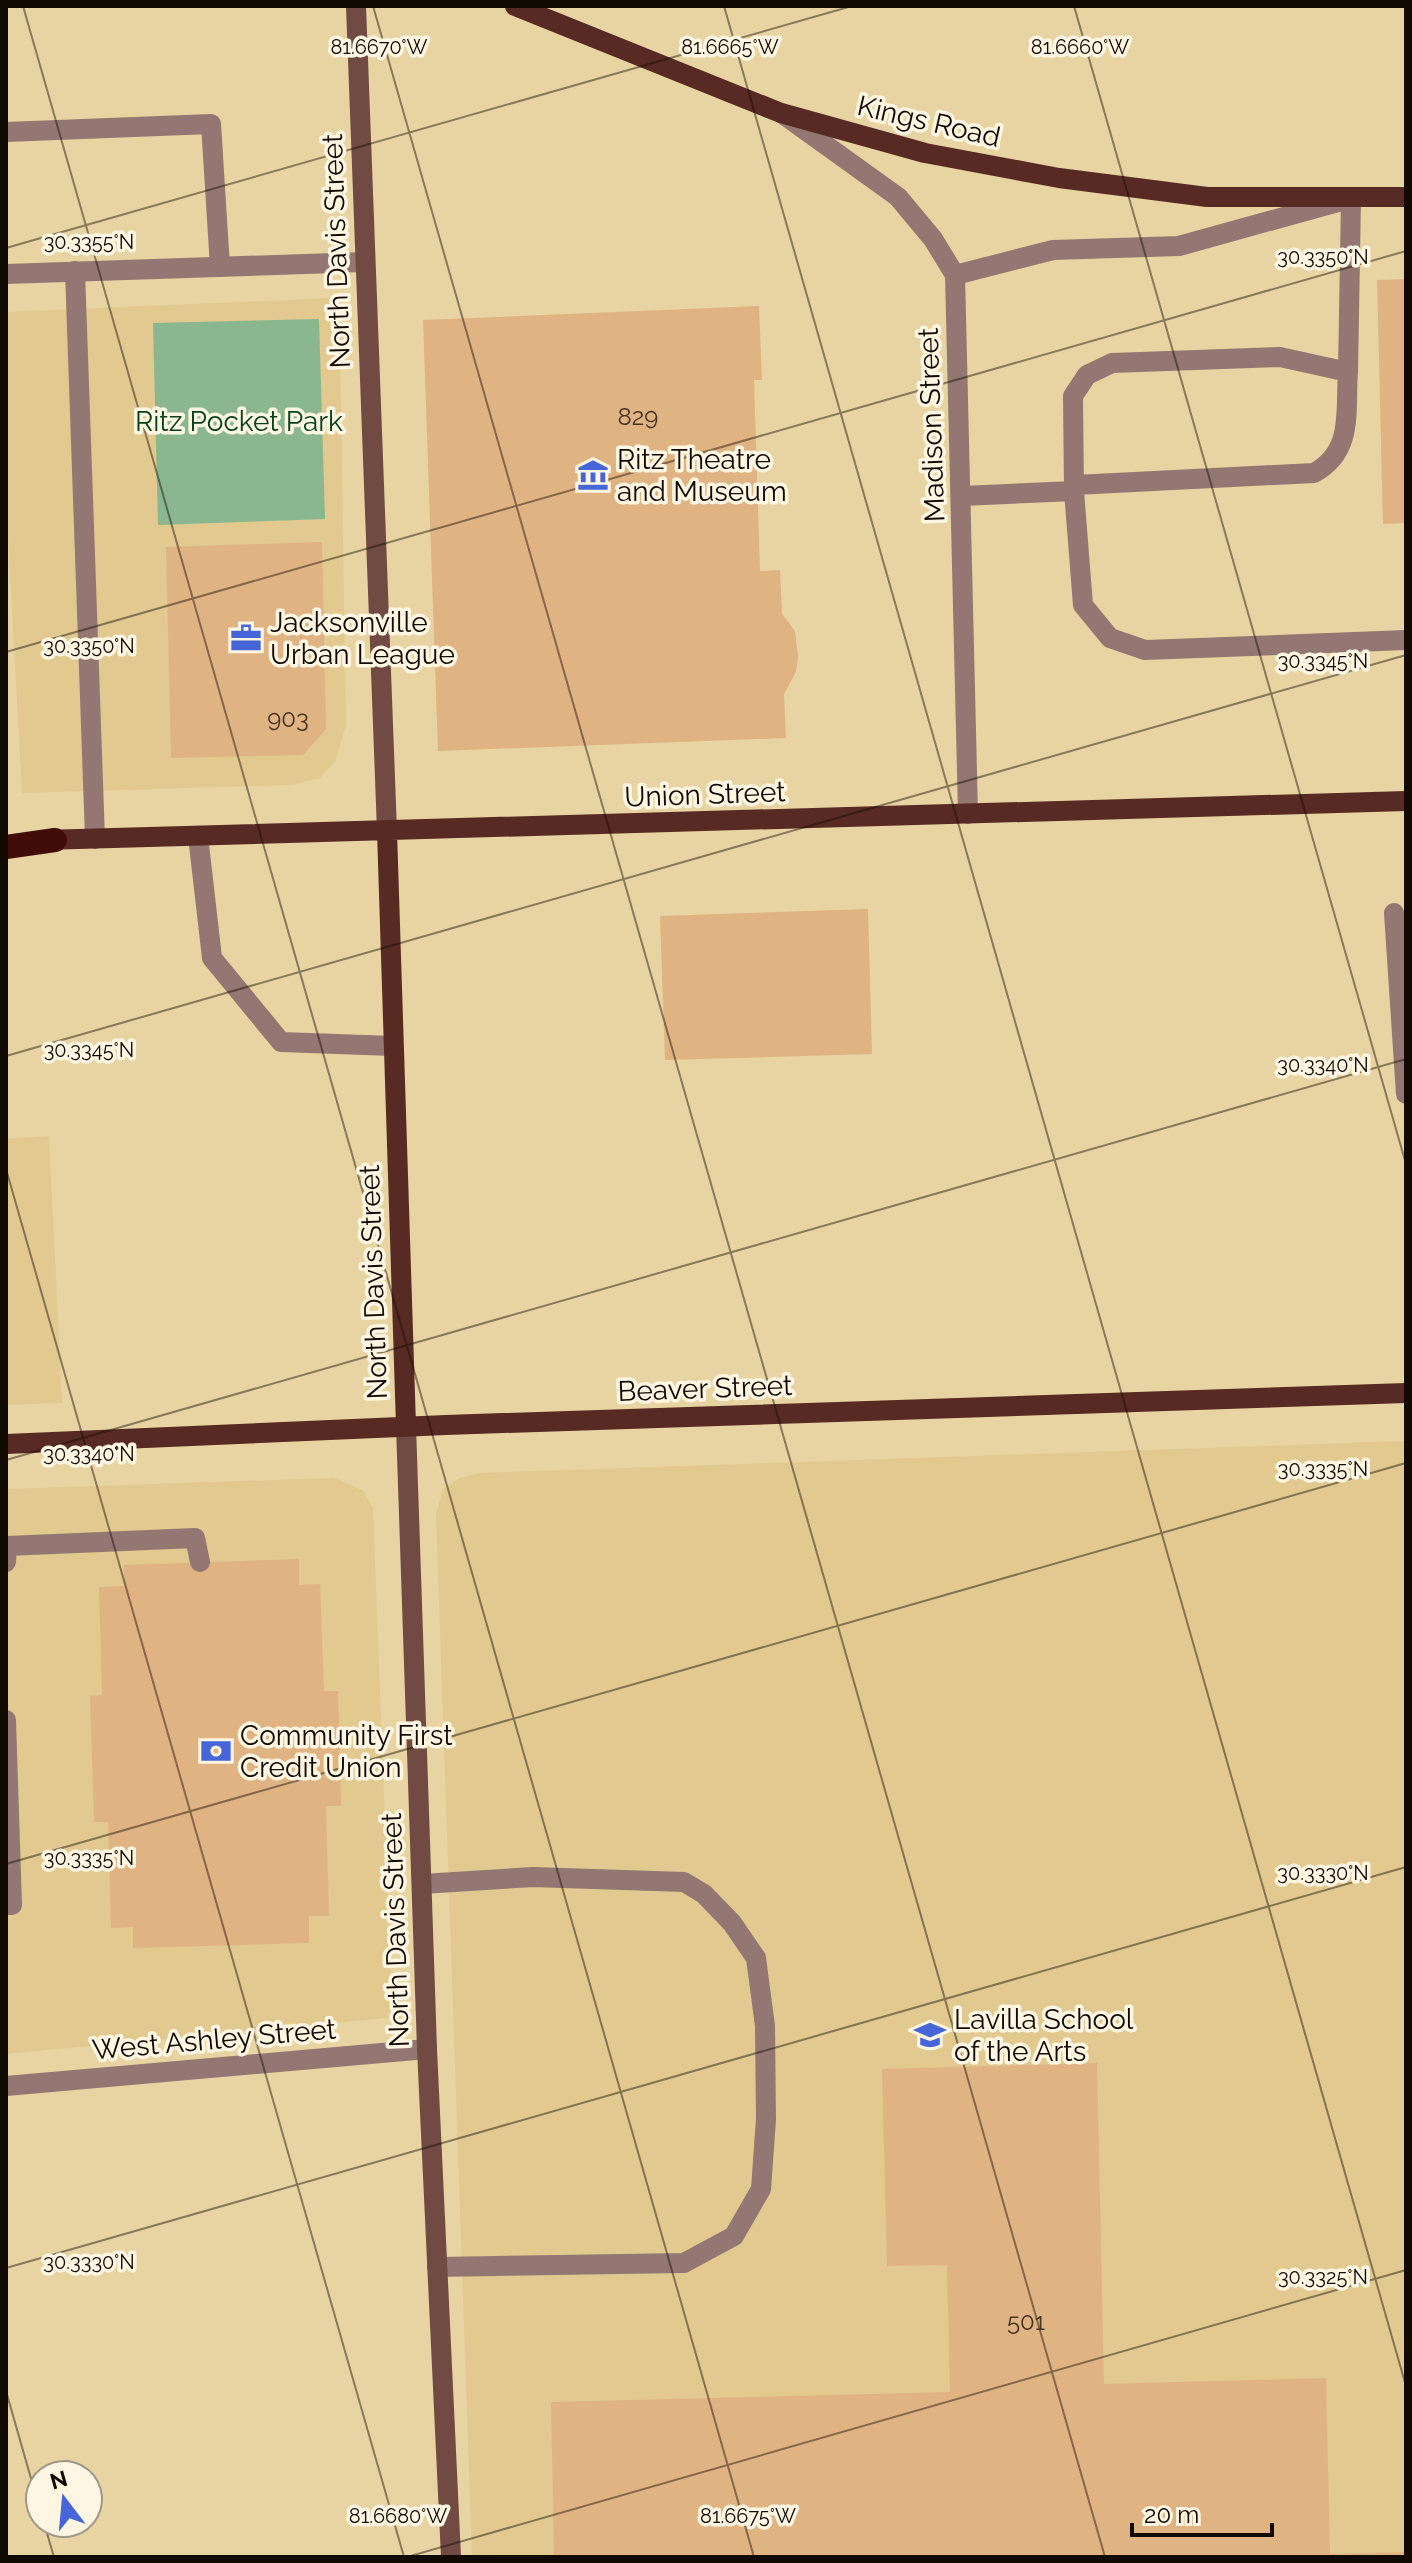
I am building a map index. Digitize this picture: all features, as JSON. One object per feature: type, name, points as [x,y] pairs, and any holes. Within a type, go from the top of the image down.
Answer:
[{"type":"highway","points":[[6,847],[55,840]]},
{"type":"main road","name":"Kings Road","points":[[515,6],[781,113],[925,153],[1059,178],[1207,197],[1406,197]]},
{"type":"main road","name":"Union Street","points":[[6,840],[1406,801]]},
{"type":"main road","name":"North Davis Street","points":[[387,831],[406,1426]]},
{"type":"main road","name":"Beaver Street","points":[[6,1444],[406,1426],[1406,1393]]},
{"type":"street","name":"North Davis Street","points":[[356,6],[387,831]]},
{"type":"street","name":"Madison Street","points":[[781,113],[898,197],[933,239],[955,275],[968,814]]},
{"type":"street","points":[[6,132],[211,124],[220,267]]},
{"type":"street","points":[[955,275],[1053,250],[1179,246],[1351,198],[1348,372],[1343,443],[1334,462],[1314,473],[962,496]]},
{"type":"street","points":[[6,274],[364,262]]},
{"type":"street","points":[[75,271],[95,839]]},
{"type":"street","points":[[1348,372],[1280,357],[1112,363],[1087,375],[1073,396],[1083,605],[1110,638],[1145,650],[1406,640]]},
{"type":"street","points":[[198,836],[212,958],[281,1042],[393,1046]]},
{"type":"street","points":[[1394,913],[1406,1094]]},
{"type":"street","name":"North Davis Street","points":[[406,1426],[427,2049],[451,2557]]},
{"type":"street","points":[[6,1562],[7,1546],[195,1538],[200,1562]]},
{"type":"street","points":[[6,1720],[12,1905],[6,1905]]},
{"type":"street","points":[[422,1884],[533,1877],[684,1882],[704,1894],[732,1923],[756,1958],[765,2026],[766,2119],[761,2189],[734,2236],[684,2263],[437,2267]]},
{"type":"street","name":"West Ashley Street","points":[[6,2086],[427,2049]]},
{"type":"shaded area","points":[[335,298],[340,345],[346,726],[335,761],[320,778],[292,785],[22,793],[6,500],[6,312]]},
{"type":"shaded area","points":[[49,1136],[62,1403],[6,1405],[6,1139]]},
{"type":"shaded area","name":"Lavilla School of the Arts","points":[[1406,1441],[1406,2557],[472,2557],[436,1514],[443,1489],[460,1478],[480,1473]]},
{"type":"shaded area","points":[[334,1478],[364,1491],[373,1508],[392,2005],[387,2018],[6,2054],[6,1489]]},
{"type":"green space","name":"Ritz Pocket Park","points":[[319,319],[325,519],[158,525],[153,323]]},
{"type":"building","points":[[1406,279],[1406,523],[1383,524],[1377,280]]},
{"type":"building","name":"Ritz Theatre and Museum","points":[[759,306],[762,380],[754,380],[760,571],[780,570],[782,614],[795,631],[798,657],[796,672],[784,694],[786,738],[438,751],[423,320]]},
{"type":"building","name":"Jacksonville Urban League","points":[[322,542],[326,729],[303,755],[171,758],[166,547]]},
{"type":"building","points":[[868,909],[872,1054],[665,1060],[660,916]]},
{"type":"building","name":"Community First Credit Union","points":[[299,1559],[299,1585],[320,1584],[324,1691],[338,1691],[341,1806],[326,1806],[329,1916],[309,1916],[309,1943],[133,1948],[133,1927],[111,1928],[108,1822],[94,1822],[90,1696],[102,1695],[99,1587],[124,1586],[124,1565]]},
{"type":"building","points":[[1097,2063],[1104,2384],[1326,2378],[1330,2554],[1405,2552],[1405,2557],[554,2557],[551,2402],[950,2392],[947,2265],[887,2266],[882,2069]]},
{"type":"place","name":"Ritz Theatre and Museum","points":[[593,475]]},
{"type":"place","name":"Jacksonville Urban League","points":[[246,638]]},
{"type":"place","name":"Community First Credit Union","points":[[216,1751]]},
{"type":"place","name":"Lavilla School of the Arts","points":[[930,2035]]}]
